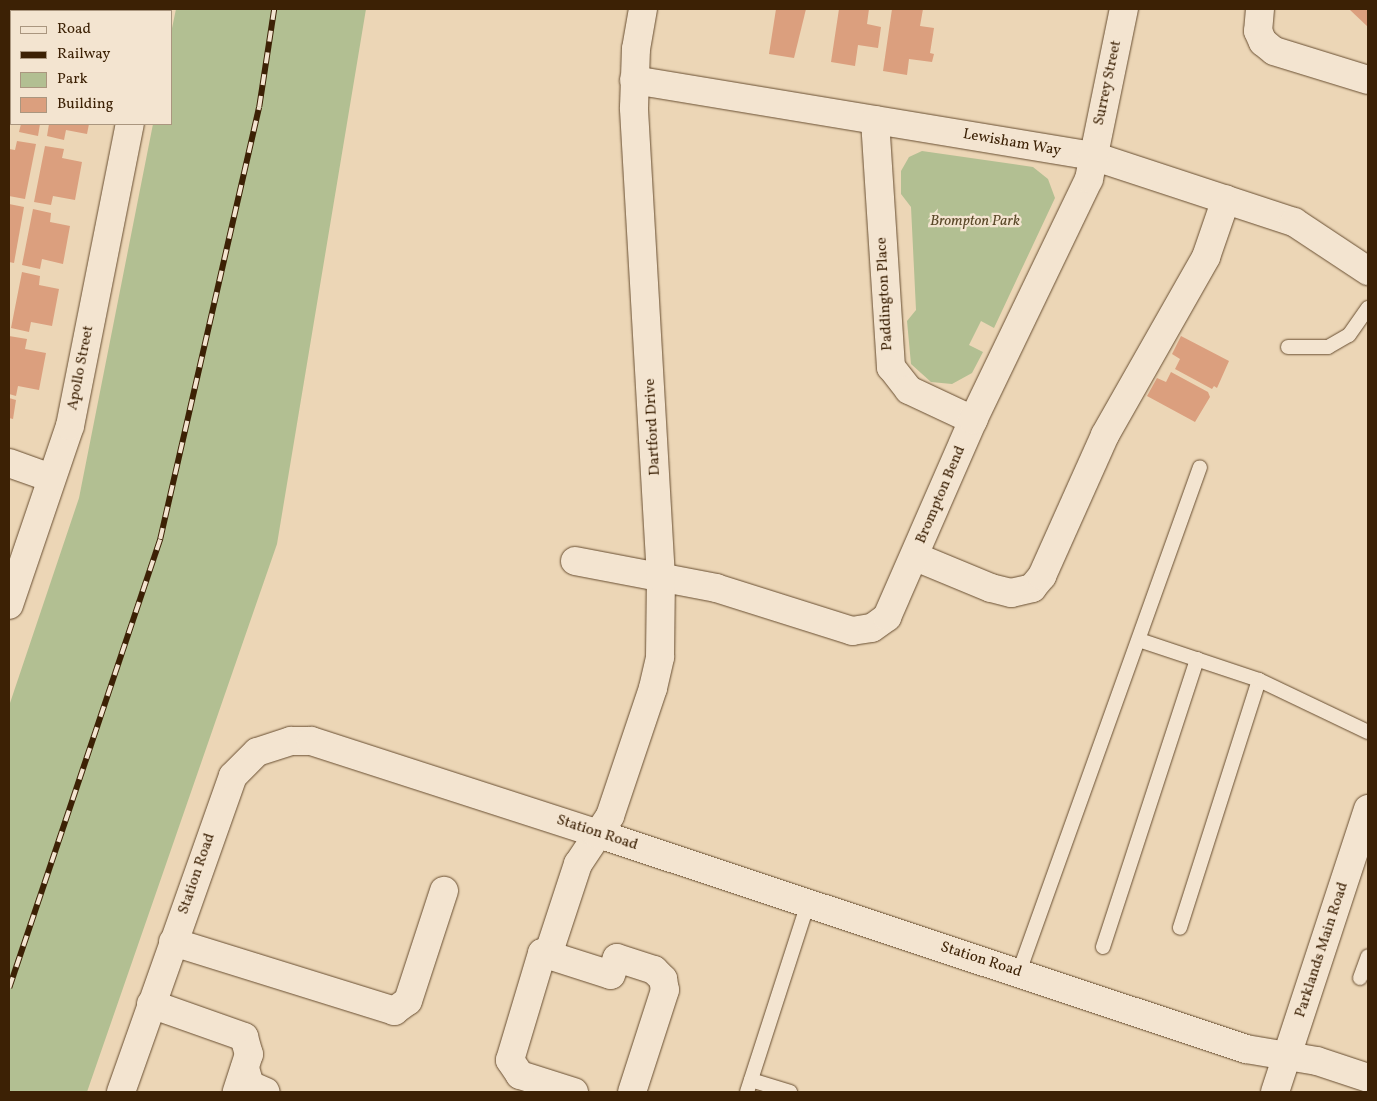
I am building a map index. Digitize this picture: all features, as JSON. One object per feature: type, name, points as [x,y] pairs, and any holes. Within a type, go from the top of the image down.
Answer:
[{"type":"street","name":"Dartford Drive","points":[[548,1088],[515,1071],[510,1055],[542,953],[548,955],[578,864],[596,833],[610,816],[653,688],[660,657],[661,578],[634,80],[642,9]]},
{"type":"street","name":"Surrey Street","points":[[1093,156],[1124,9]]},
{"type":"street","points":[[1260,9],[1258,31],[1263,42],[1274,51],[1368,80]]},
{"type":"street","name":"Lewisham Way","points":[[634,80],[1093,156],[1294,222],[1368,271]]},
{"type":"street","name":"Paddington Place","points":[[875,120],[891,367],[909,390],[973,420]]},
{"type":"street","name":"Apollo Street","points":[[9,605],[70,426],[130,125]]},
{"type":"street","name":"Brompton Bend","points":[[575,561],[716,588],[842,630],[862,631],[887,617],[916,557],[973,420],[1089,179],[1093,156]]},
{"type":"street","points":[[916,557],[991,588],[1011,593],[1032,588],[1042,576],[1105,434],[1206,256],[1226,199]]},
{"type":"street","points":[[9,463],[51,478]]},
{"type":"street","name":"Station Road","points":[[121,1092],[232,776],[257,752],[275,744],[311,741],[1019,972],[1246,1049],[1317,1061],[1368,1078]]},
{"type":"street","name":"Parklands Main Road","points":[[1275,1092],[1368,809]]},
{"type":"street","points":[[173,942],[394,1011],[408,1001],[444,891]]},
{"type":"street","points":[[548,955],[611,975],[617,958],[654,970],[663,979],[665,990],[632,1092]]},
{"type":"street","points":[[151,1004],[239,1033],[249,1048],[240,1080],[266,1092]]},
{"type":"street","points":[[548,1088],[574,1092]]},
{"type":"lane","points":[[1288,347],[1328,347],[1349,335],[1368,308]]},
{"type":"lane","points":[[1019,972],[1200,467]]},
{"type":"lane","points":[[1139,640],[1259,680],[1368,732]]},
{"type":"lane","points":[[1103,947],[1197,659]]},
{"type":"lane","points":[[1180,928],[1259,680]]},
{"type":"lane","points":[[790,1092],[749,1086],[808,903]]},
{"type":"lane","points":[[1360,978],[1368,956]]},
{"type":"green space","points":[[176,9],[366,9],[277,544],[87,1092],[9,1092],[9,706],[79,498],[153,125],[172,125],[172,28]]},
{"type":"green space","name":"Brompton Park","points":[[922,151],[1033,167],[1048,179],[1055,198],[994,328],[981,321],[969,345],[983,352],[972,373],[952,384],[931,382],[911,364],[907,321],[916,310],[911,207],[901,194],[901,171],[909,157]]},
{"type":"building","points":[[776,9],[806,9],[794,58],[769,54]]},
{"type":"building","points":[[839,9],[869,9],[867,24],[881,27],[878,48],[858,45],[855,66],[831,62]]},
{"type":"building","points":[[892,9],[923,9],[920,26],[934,28],[930,53],[934,54],[932,62],[909,59],[907,75],[883,71]]},
{"type":"building","points":[[1349,9],[1368,9],[1368,27]]},
{"type":"building","points":[[21,125],[40,125],[38,136],[19,132]]},
{"type":"building","points":[[49,125],[89,125],[87,134],[66,130],[64,140],[47,136]]},
{"type":"building","points":[[17,141],[36,144],[25,199],[9,196],[9,149],[15,150]]},
{"type":"building","points":[[45,146],[64,149],[62,158],[82,162],[75,200],[53,196],[51,205],[34,202]]},
{"type":"building","points":[[9,204],[24,207],[14,263],[9,262]]},
{"type":"building","points":[[33,209],[51,213],[50,222],[70,226],[63,264],[42,259],[40,269],[22,265]]},
{"type":"building","points":[[22,272],[40,276],[39,285],[59,289],[52,326],[31,322],[29,332],[11,328]]},
{"type":"building","points":[[9,336],[27,339],[25,349],[46,353],[39,390],[18,386],[16,396],[9,394]]},
{"type":"building","points":[[1181,336],[1229,361],[1217,388],[1214,386],[1212,389],[1175,369],[1180,359],[1172,354]]},
{"type":"building","points":[[1171,372],[1208,392],[1210,397],[1195,422],[1147,396],[1157,378],[1166,382]]},
{"type":"building","points":[[9,398],[16,400],[13,419],[9,418]]},
{"type":"railway","points":[[9,988],[160,539],[259,107],[274,9]]}]
